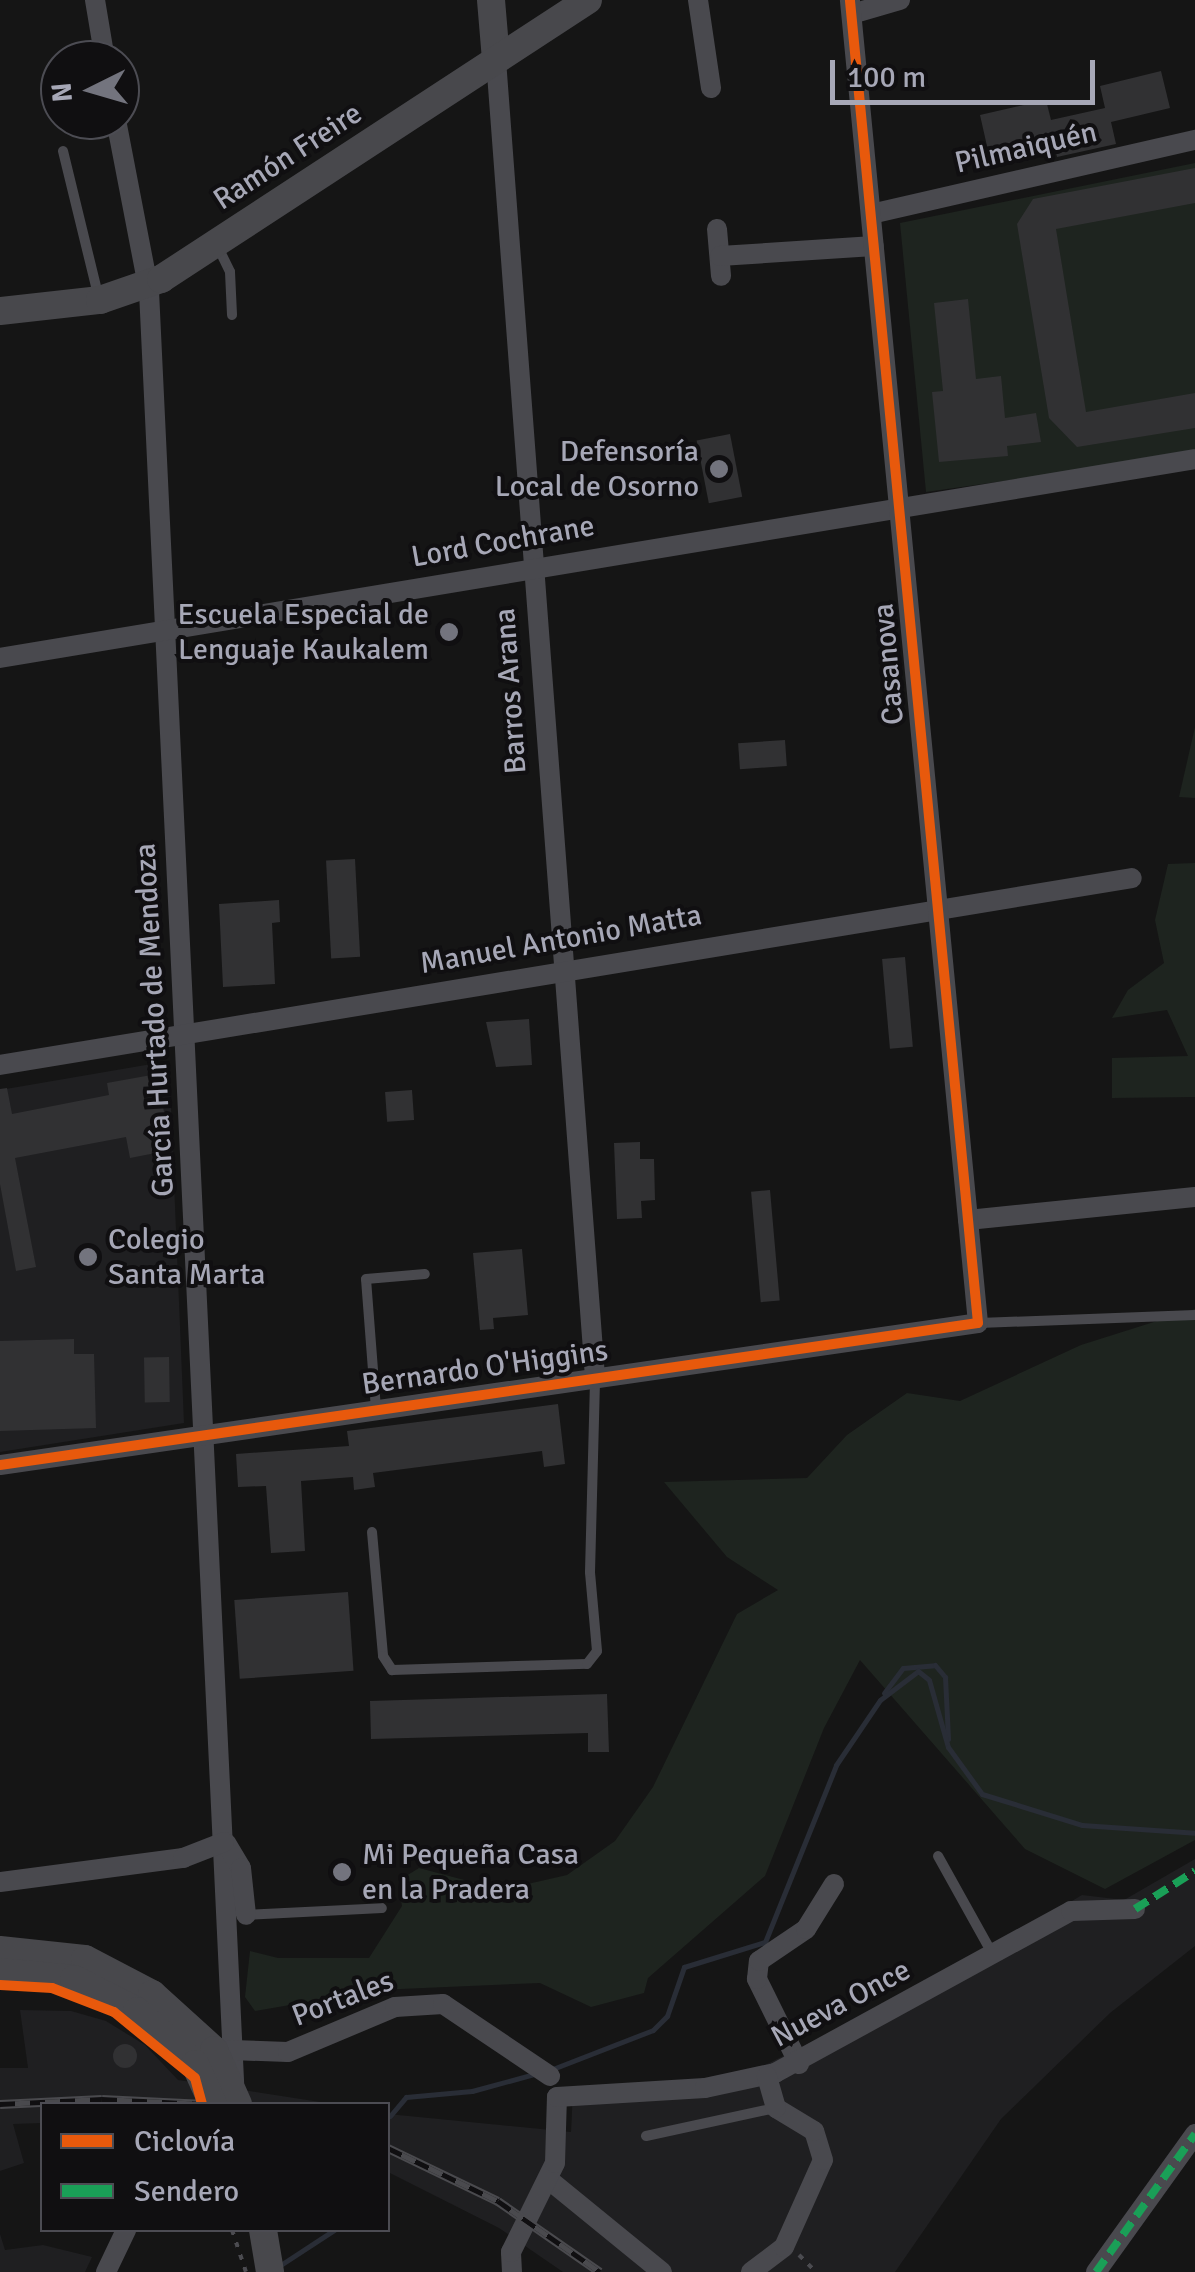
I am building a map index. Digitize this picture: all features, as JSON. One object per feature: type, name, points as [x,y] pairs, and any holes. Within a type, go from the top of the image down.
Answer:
[{"type":"main road","name":"Barros Arana","points":[[492,0],[496,60]]},
{"type":"main road","name":"Ramón Freire","points":[[0,311],[100,300],[148,284],[588,0]]},
{"type":"main road","points":[[0,1950],[68,1954],[134,1982],[214,2050],[229,2098]]},
{"type":"main road","points":[[0,1972],[74,1979],[137,2011],[229,2098]]},
{"type":"street","points":[[95,0],[102,40]]},
{"type":"street","points":[[698,0],[711,88]]},
{"type":"street","points":[[851,7],[900,0]]},
{"type":"street","name":"Casanova","points":[[851,7],[978,1323]]},
{"type":"street","name":"Barros Arana","points":[[496,60],[595,1377]]},
{"type":"street","name":"García Hurtado de Mendoza","points":[[120,140],[148,284],[224,1842],[240,1868],[246,1915]]},
{"type":"street","name":"Pilmaiquén","points":[[871,214],[1195,140]]},
{"type":"street","points":[[717,229],[720,266],[874,246]]},
{"type":"street","name":"Lord Cochrane","points":[[0,658],[899,504],[1195,459]]},
{"type":"street","name":"Manuel Antonio Matta","points":[[0,1065],[938,906],[1132,878]]},
{"type":"street","points":[[968,1220],[1195,1198]]},
{"type":"street","name":"Bernardo O'Higgins","points":[[0,1466],[978,1323]]},
{"type":"street","points":[[0,1882],[183,1858],[224,1842],[229,2098]]},
{"type":"street","points":[[799,2064],[757,1979],[759,1961],[806,1929],[834,1884]]},
{"type":"street","name":"Nueva Once","points":[[557,2098],[633,2096],[767,2076],[799,2064],[1071,1911],[1135,1910]]},
{"type":"street","name":"Portales","points":[[231,2050],[288,2052],[395,2007],[443,2004],[544,2071]]},
{"type":"street","points":[[751,2272],[784,2247],[824,2160],[814,2131],[776,2108],[767,2076]]},
{"type":"street","points":[[512,2272],[511,2252],[556,2163],[557,2098]]},
{"type":"street","points":[[1096,2272],[1195,2134]]},
{"type":"street","points":[[548,2179],[662,2272]]},
{"type":"street","points":[[106,2272],[125,2232]]},
{"type":"lane","points":[[62,151],[100,300]]},
{"type":"lane","points":[[216,242],[230,272],[232,315]]},
{"type":"lane","points":[[376,1409],[366,1279],[425,1274]]},
{"type":"lane","points":[[978,1323],[1195,1315]]},
{"type":"lane","points":[[372,1532],[382,1656],[392,1670],[587,1664],[597,1651],[590,1572],[595,1377]]},
{"type":"lane","points":[[938,1856],[992,1953]]},
{"type":"lane","points":[[246,1915],[382,1908]]},
{"type":"lane","name":"Portales","points":[[544,2071],[557,2098]]},
{"type":"lane","points":[[646,2136],[776,2108]]},
{"type":"path","points":[[236,2232],[257,2256]]},
{"type":"path","points":[[784,2247],[816,2272]]},
{"type":"shaded area","points":[[1195,163],[1195,454],[926,492],[900,223]]},
{"type":"shaded area","points":[[1195,727],[1195,798],[1179,797]]},
{"type":"shaded area","points":[[1195,863],[1195,1097],[1112,1098],[1112,1058],[1188,1056],[1167,1010],[1112,1018],[1128,990],[1164,963],[1155,920],[1168,864]]},
{"type":"shaded area","name":"Colegio Santa Marta","points":[[169,1061],[184,1423],[0,1452],[0,1090]]},
{"type":"shaded area","points":[[1195,1309],[1195,1840],[1105,1889],[1025,1849],[860,1660],[824,1728],[765,1876],[648,1978],[644,1993],[591,2007],[540,1983],[377,1990],[255,2011],[245,1997],[250,1951],[278,1958],[369,1958],[402,1906],[398,1881],[419,1868],[502,1890],[567,1875],[615,1841],[653,1787],[737,1614],[778,1590],[727,1557],[664,1482],[807,1478],[847,1435],[907,1393],[960,1401],[1081,1345]]},
{"type":"shaded area","points":[[1195,1859],[1195,1946],[1110,2013],[1001,2119],[895,2272],[563,2272],[499,2228],[390,2173],[390,2114],[571,2132],[573,2091],[681,2083],[761,2067],[948,1974],[1082,1895],[1124,1900]]},
{"type":"shaded area","points":[[20,2010],[71,2011],[106,2021],[145,2045],[178,2080],[320,2102],[40,2102],[40,2123],[13,2124],[24,2163],[0,2171],[0,2068],[28,2068]]},
{"type":"shaded area","points":[[0,2234],[5,2250],[43,2245],[92,2257],[85,2272],[0,2272]]},
{"type":"building","points":[[1161,71],[1170,108],[1111,122],[1116,144],[1057,157],[1053,140],[989,155],[980,115],[1046,100],[1051,120],[1105,108],[1100,86]]},
{"type":"building","points":[[1195,168],[1195,203],[1056,229],[1086,412],[1195,393],[1195,428],[1077,447],[1049,418],[1017,224],[1033,199]]},
{"type":"building","points":[[968,299],[976,379],[1001,376],[1005,418],[1036,413],[1041,442],[1007,446],[1008,456],[939,462],[932,392],[943,391],[934,303]]},
{"type":"building","name":"Defensoría Local de Osorno","points":[[730,434],[742,497],[709,503],[697,440]]},
{"type":"building","points":[[785,740],[787,766],[740,769],[738,743]]},
{"type":"building","points":[[355,859],[360,957],[331,958],[326,861]]},
{"type":"building","points":[[279,900],[280,922],[272,923],[275,984],[223,987],[219,904]]},
{"type":"building","points":[[905,957],[913,1047],[890,1049],[882,959]]},
{"type":"building","points":[[529,1019],[532,1065],[496,1067],[486,1022]]},
{"type":"building","points":[[157,1074],[171,1150],[130,1158],[126,1137],[15,1158],[36,1267],[16,1271],[0,1184],[0,1089],[7,1088],[12,1114],[109,1095],[107,1083]]},
{"type":"building","points":[[412,1090],[414,1120],[387,1122],[385,1092]]},
{"type":"building","points":[[640,1142],[640,1159],[654,1159],[655,1200],[641,1201],[642,1218],[617,1219],[614,1143]]},
{"type":"building","points":[[770,1190],[780,1301],[761,1302],[751,1192]]},
{"type":"building","points":[[522,1249],[528,1315],[493,1318],[494,1329],[480,1330],[473,1253]]},
{"type":"building","points":[[74,1339],[74,1354],[94,1354],[96,1428],[0,1431],[0,1341]]},
{"type":"building","points":[[144,1357],[169,1357],[170,1402],[145,1402]]},
{"type":"building","points":[[558,1404],[565,1464],[544,1467],[542,1451],[373,1473],[375,1487],[354,1490],[353,1477],[301,1481],[305,1551],[271,1553],[266,1486],[238,1487],[236,1454],[349,1446],[347,1431]]},
{"type":"building","points":[[348,1592],[354,1671],[240,1679],[234,1600]]},
{"type":"building","points":[[607,1694],[609,1752],[588,1752],[588,1733],[371,1739],[370,1701]]},
{"type":"building","points":[[125,2044],[134,2047],[134,2065],[125,2068],[116,2065],[113,2056],[116,2047]]},
{"type":"waterway","points":[[884,1693],[903,1668],[935,1665],[945,1677],[948,1739]]},
{"type":"waterway","points":[[550,2070],[653,2030],[667,2016],[684,1967],[765,1942],[836,1765],[880,1700],[918,1671],[929,1680],[948,1747],[982,1794],[1082,1825],[1195,1833]]},
{"type":"waterway","points":[[390,2116],[406,2097],[472,2091],[534,2074]]},
{"type":"waterway","points":[[279,2266],[331,2232]]},
{"type":"railway","points":[[0,2104],[40,2102]]},
{"type":"railway","points":[[41,2102],[164,2102]]},
{"type":"railway","points":[[390,2149],[498,2201],[600,2272]]},
{"type":"marked path","points":[[1135,1909],[1195,1871]]},
{"type":"marked path","points":[[1096,2272],[1195,2134]]},
{"type":"cycle path","points":[[0,1465],[978,1323],[850,0]]},
{"type":"cycle path","points":[[0,1985],[52,1988],[114,2012],[195,2078],[201,2102]]},
{"type":"place","name":"Defensoría Local de Osorno","points":[[719,469]]},
{"type":"place","name":"Escuela Especial de Lenguaje Kaukalem","points":[[449,632]]},
{"type":"place","name":"Colegio Santa Marta","points":[[88,1257]]},
{"type":"place","name":"Mi Pequeña Casa en la Pradera","points":[[342,1872]]}]
